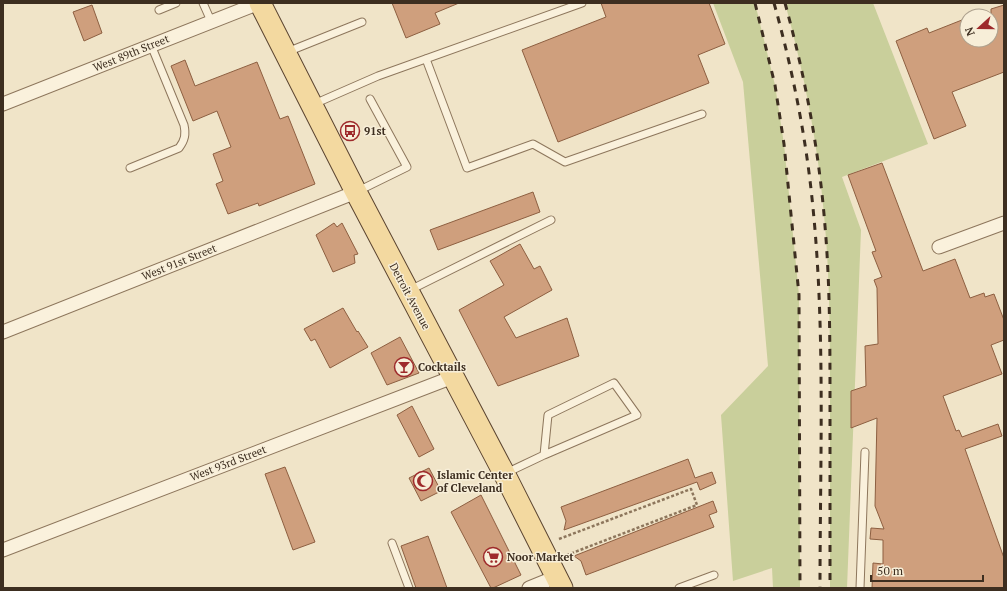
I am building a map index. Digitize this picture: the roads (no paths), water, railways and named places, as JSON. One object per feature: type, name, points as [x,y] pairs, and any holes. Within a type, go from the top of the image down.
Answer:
[{"type":"main road","name":"Detroit Avenue","points":[[259,3],[504,474],[559,583]]},
{"type":"street","name":"West 89th Street","points":[[3,104],[259,3]]},
{"type":"street","name":"West 91st Street","points":[[3,332],[356,192]]},
{"type":"street","points":[[939,247],[1004,223]]},
{"type":"street","name":"West 93rd Street","points":[[3,550],[453,377]]},
{"type":"street","points":[[529,588],[559,583]]},
{"type":"lane","points":[[159,10],[176,3]]},
{"type":"lane","points":[[203,3],[211,22]]},
{"type":"lane","points":[[312,105],[378,76],[582,3]]},
{"type":"lane","points":[[285,53],[362,22]]},
{"type":"lane","points":[[130,168],[179,148],[183,143],[186,134],[184,125],[152,45]]},
{"type":"lane","points":[[426,59],[468,168],[534,144],[565,162],[702,114]]},
{"type":"lane","points":[[356,192],[407,167],[370,99]]},
{"type":"lane","points":[[408,291],[551,220]]},
{"type":"lane","points":[[504,474],[544,455],[637,416],[614,383],[548,415],[544,455]]},
{"type":"lane","points":[[860,588],[865,452]]},
{"type":"lane","points":[[392,543],[409,588]]},
{"type":"lane","points":[[680,588],[714,575]]},
{"type":"railway","points":[[755,3],[775,85],[784,144],[799,295],[800,588]]},
{"type":"railway","points":[[774,3],[786,49],[801,119],[811,189],[816,239],[819,288],[821,388],[820,588]]},
{"type":"railway","points":[[785,3],[799,58],[810,113],[819,169],[825,226],[830,337],[830,588]]},
{"type":"place","name":"91st","points":[[350,131]]},
{"type":"place","name":"Cocktails","points":[[404,367]]},
{"type":"place","name":"Islamic Center of Cleveland","points":[[423,481]]},
{"type":"place","name":"Noor Market","points":[[493,557]]}]
